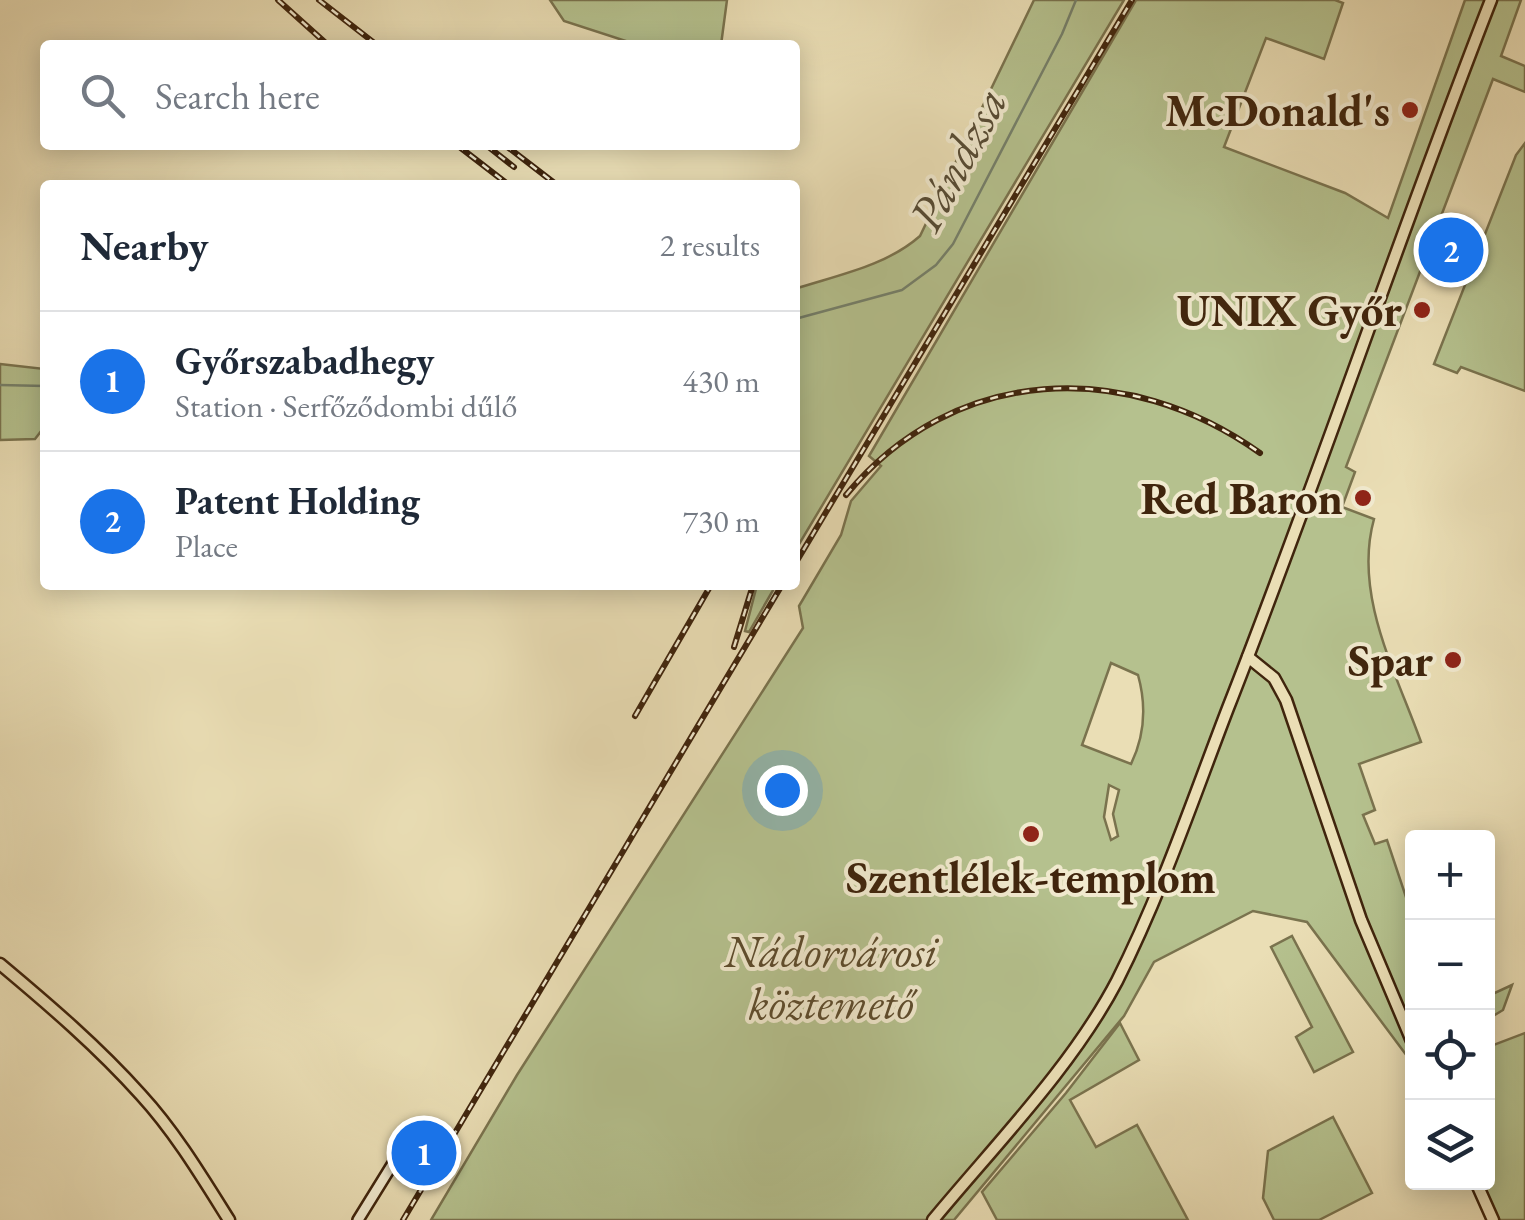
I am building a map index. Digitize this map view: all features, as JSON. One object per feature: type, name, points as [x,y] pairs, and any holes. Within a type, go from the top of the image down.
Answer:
[{"type":"main road","points":[[933,1220],[1053,1074],[1117,980],[1155,893],[1305,508],[1418,187],[1490,0]]},
{"type":"main road","points":[[1248,657],[1274,678],[1286,700],[1361,920],[1405,1024]]},
{"type":"main road","points":[[0,964],[67,1020],[143,1097],[229,1220]]},
{"type":"main road","points":[[1479,1190],[1492,1219]]},
{"type":"street","points":[[358,1220],[413,1131]]},
{"type":"green space","points":[[550,0],[727,0],[722,40],[623,40],[564,21]]},
{"type":"green space","points":[[1034,0],[1124,0],[800,543],[800,287],[877,262],[920,236]]},
{"type":"green space","name":"Nádorvárosi köztemető","points":[[1136,0],[1343,3],[1324,59],[1266,38],[1224,147],[1345,193],[1388,218],[1465,0],[1521,0],[1501,56],[1525,66],[1525,92],[1493,79],[1346,467],[1355,472],[1342,507],[1374,519],[1369,548],[1373,604],[1421,742],[1359,764],[1375,810],[1363,815],[1375,844],[1387,840],[1405,894],[1405,1053],[1307,922],[1253,911],[1154,962],[1124,1016],[954,1220],[431,1220],[517,1075],[803,628],[799,606],[841,535],[851,501],[881,466],[869,456]],"holes":[[[1111,663],[1138,675],[1142,732],[1131,764],[1082,745]],[[1109,785],[1119,790],[1113,814],[1118,836],[1111,840],[1104,817]]]},
{"type":"green space","points":[[1525,143],[1525,391],[1461,367],[1457,373],[1434,364],[1516,155]]},
{"type":"green space","points":[[0,364],[40,368],[40,432],[35,439],[0,440]]},
{"type":"green space","points":[[756,590],[773,590],[749,632],[745,631]]},
{"type":"green space","points":[[1292,936],[1353,1052],[1314,1072],[1296,1037],[1312,1027],[1271,947]]},
{"type":"green space","points":[[1512,985],[1503,1010],[1495,1015],[1495,1010],[1495,993]]},
{"type":"green space","points":[[1120,1023],[1139,1060],[1070,1100],[1096,1147],[1137,1125],[1188,1220],[997,1220],[982,1192]]},
{"type":"green space","points":[[1525,1033],[1525,1220],[1499,1220],[1484,1190],[1495,1190],[1495,1044]]},
{"type":"green space","points":[[1333,1117],[1372,1193],[1319,1220],[1274,1220],[1263,1198],[1268,1151]]},
{"type":"waterway","name":"Pándzsa","points":[[800,318],[902,290],[936,265],[953,244],[1076,0]]},
{"type":"waterway","name":"Pándzsa","points":[[0,385],[40,386]]},
{"type":"railway","points":[[278,0],[322,40]]},
{"type":"railway","points":[[319,0],[371,40]]},
{"type":"railway","points":[[800,556],[1132,0]]},
{"type":"railway","points":[[464,150],[502,180]]},
{"type":"railway","points":[[492,150],[514,167]]},
{"type":"railway","points":[[512,150],[550,180]]},
{"type":"railway","points":[[846,495],[889,452],[938,420],[989,399],[1044,389],[1099,390],[1154,401],[1208,422],[1260,453]]},
{"type":"railway","points":[[635,716],[708,590]]},
{"type":"railway","points":[[734,647],[751,590]]},
{"type":"railway","points":[[403,1220],[779,590]]},
{"type":"place","name":"McDonald's","points":[[1410,110]]},
{"type":"place","name":"Patent Holding","points":[[1451,250]]},
{"type":"place","name":"UNIX Győr","points":[[1422,310]]},
{"type":"place","name":"Red Baron","points":[[1363,498]]},
{"type":"place","name":"Spar","points":[[1453,660]]},
{"type":"place","name":"Szentlélek-templom","points":[[1031,834]]},
{"type":"place","name":"Győrszabadhegy","points":[[424,1153]]}]
